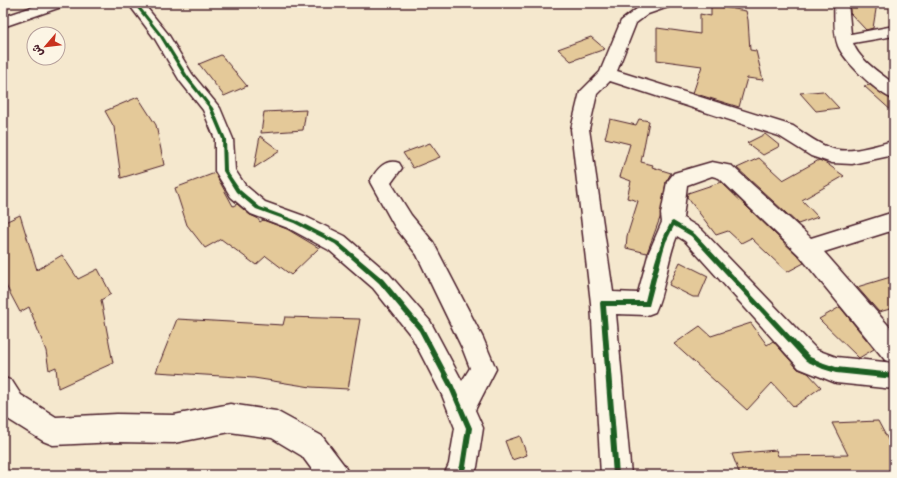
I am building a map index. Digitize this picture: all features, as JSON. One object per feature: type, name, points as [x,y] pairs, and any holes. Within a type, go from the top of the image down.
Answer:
[{"type":"street","points":[[3,22],[59,3]]},
{"type":"street","points":[[135,3],[162,37],[186,77],[211,108],[224,139],[225,171],[238,191],[258,208],[296,222],[337,243],[380,280],[420,329],[451,386],[469,428],[463,467],[459,475]]},
{"type":"street","points":[[616,475],[604,303],[580,129],[589,92],[607,74],[629,21],[639,7],[666,3]]},
{"type":"street","points":[[840,3],[845,40],[850,52],[890,86]]},
{"type":"street","points":[[845,40],[892,32]]},
{"type":"street","points":[[607,74],[786,131],[802,142],[822,152],[837,156],[846,156],[894,148]]},
{"type":"street","points":[[392,168],[380,182],[403,221],[425,249],[474,346],[482,369],[461,410]]},
{"type":"street","points":[[604,303],[647,304],[664,240],[673,223],[672,214],[677,182],[681,178],[712,169],[725,171],[807,248],[894,351]]},
{"type":"street","points":[[807,248],[894,221]]},
{"type":"street","points":[[673,223],[693,236],[808,358],[823,366],[836,370],[894,376]]},
{"type":"street","points":[[3,390],[11,405],[53,431],[117,428],[174,429],[230,418],[276,425],[312,446],[334,475]]},
{"type":"building","points":[[850,3],[877,3],[873,28],[866,30],[850,13]]},
{"type":"building","points":[[711,5],[746,11],[750,50],[756,51],[763,80],[747,78],[739,107],[693,93],[702,66],[657,60],[657,28],[700,34],[700,14],[711,16]]},
{"type":"building","points":[[591,37],[605,49],[571,61],[558,49]]},
{"type":"building","points":[[221,55],[247,86],[224,96],[199,64]]},
{"type":"building","points":[[870,85],[894,100],[894,113],[864,86]]},
{"type":"building","points":[[823,91],[839,108],[816,111],[800,93]]},
{"type":"building","points":[[138,97],[156,125],[164,165],[121,178],[114,127],[105,111]]},
{"type":"building","points":[[306,110],[303,130],[261,133],[264,112]]},
{"type":"building","points":[[610,119],[636,125],[639,119],[649,121],[641,162],[653,165],[652,167],[671,173],[666,182],[660,218],[647,253],[626,248],[627,236],[638,201],[627,198],[631,181],[620,177],[630,144],[605,138]]},
{"type":"building","points":[[765,134],[780,146],[763,155],[747,143]]},
{"type":"building","points":[[260,136],[280,151],[254,168]]},
{"type":"building","points":[[430,143],[440,157],[413,168],[403,153]]},
{"type":"building","points":[[759,158],[783,180],[819,160],[826,163],[844,176],[802,200],[818,217],[798,224],[737,168]]},
{"type":"building","points":[[215,173],[233,206],[237,204],[250,215],[257,218],[260,222],[263,220],[287,229],[319,248],[291,275],[266,256],[256,265],[221,239],[205,248],[187,225],[175,188]]},
{"type":"building","points":[[721,182],[804,263],[787,272],[751,238],[741,243],[728,231],[716,235],[687,197],[688,193]]},
{"type":"building","points":[[20,215],[37,270],[62,255],[78,279],[98,269],[111,294],[101,300],[113,363],[58,388],[56,367],[49,370],[46,351],[29,307],[20,312],[3,280],[3,223]]},
{"type":"building","points":[[680,262],[708,276],[699,297],[693,297],[669,285]]},
{"type":"building","points":[[894,276],[894,308],[879,312],[857,287]]},
{"type":"building","points":[[840,307],[874,349],[859,358],[819,319]]},
{"type":"building","points":[[285,317],[360,319],[348,389],[311,387],[254,378],[156,372],[177,319],[283,325]]},
{"type":"building","points":[[751,323],[767,345],[773,341],[798,369],[808,373],[821,387],[794,407],[772,383],[747,410],[674,344],[700,326],[711,336]]},
{"type":"building","points":[[878,421],[894,451],[894,472],[882,473],[882,475],[740,475],[732,454],[776,450],[778,456],[848,455],[832,423]]},
{"type":"building","points":[[520,436],[527,455],[512,460],[505,441]]},
{"type":"cycle path","points":[[135,3],[162,37],[186,77],[211,108],[224,139],[225,171],[238,191],[258,208],[296,222],[337,243],[381,281],[421,329],[451,386],[469,428],[463,467],[459,475]]},
{"type":"cycle path","points":[[616,475],[603,303],[647,304],[660,252],[673,223],[693,235],[808,359],[836,370],[894,376]]}]
